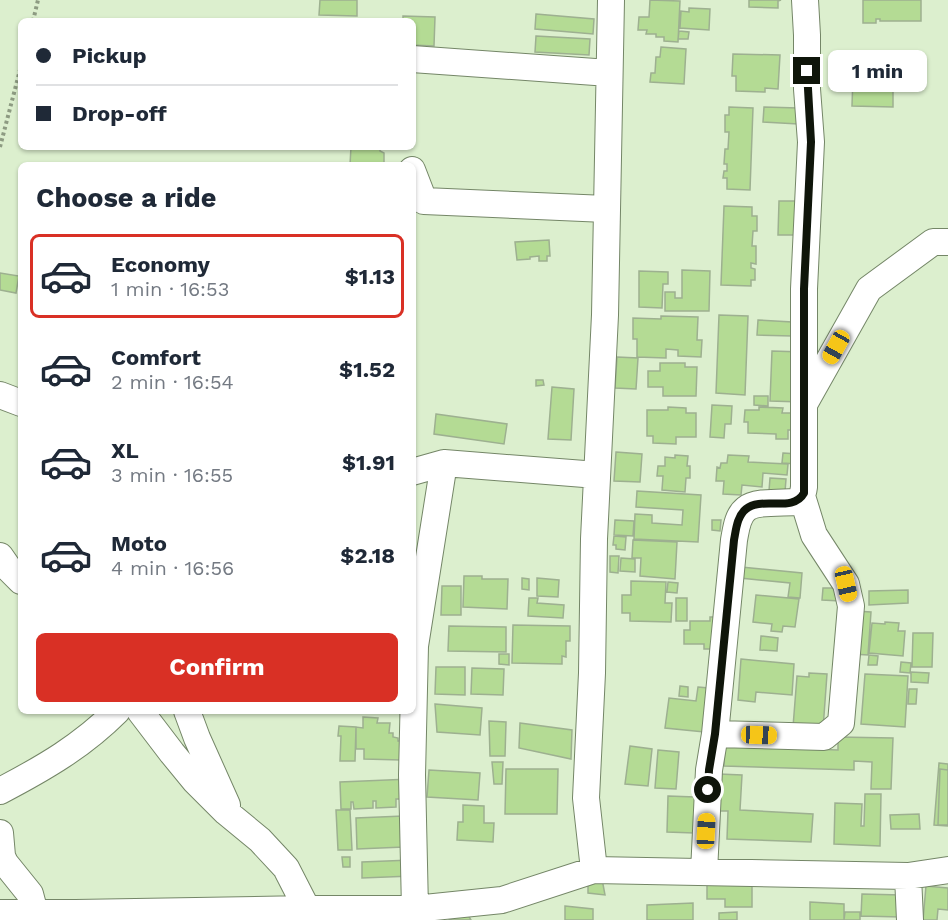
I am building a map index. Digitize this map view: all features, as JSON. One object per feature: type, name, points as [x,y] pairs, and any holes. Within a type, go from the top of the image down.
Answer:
[{"type":"street","points":[[594,870],[586,798],[592,673],[594,539],[605,315],[611,0]]},
{"type":"street","points":[[715,734],[824,737],[841,723],[851,606],[846,584],[814,535],[802,496],[804,487],[804,289],[811,142],[805,0]]},
{"type":"street","points":[[416,59],[609,73]]},
{"type":"street","points":[[416,180],[424,201],[606,209]]},
{"type":"street","points":[[804,404],[868,289],[933,242],[948,242]]},
{"type":"street","points":[[0,395],[18,402]]},
{"type":"street","points":[[416,471],[444,463],[597,475]]},
{"type":"street","points":[[416,640],[444,463]]},
{"type":"street","points":[[704,872],[709,770],[715,734],[734,540],[738,522],[741,514],[751,506],[794,502],[802,496]]},
{"type":"street","points":[[0,556],[18,577]]},
{"type":"street","points":[[0,791],[52,762],[98,730],[114,714]]},
{"type":"street","points":[[142,714],[195,781],[260,840],[286,868],[307,914]]},
{"type":"street","points":[[188,714],[232,816]]},
{"type":"street","points":[[413,714],[412,775],[415,909]]},
{"type":"street","points":[[0,833],[2,856],[5,863],[30,894],[35,913]]},
{"type":"street","points":[[0,913],[307,914],[415,909],[502,900],[594,870],[908,876],[948,870]]},
{"type":"street","points":[[908,876],[910,920]]},
{"type":"path","points":[[34,18],[38,0]]},
{"type":"path","points":[[0,147],[18,78]]},
{"type":"building","points":[[320,0],[357,0],[357,16],[319,15]]},
{"type":"building","points":[[650,0],[680,1],[678,42],[664,41],[664,37],[646,34],[647,30],[638,30],[639,17],[649,17]]},
{"type":"building","points":[[749,0],[781,0],[778,1],[778,8],[749,7]]},
{"type":"building","points":[[863,0],[921,0],[921,21],[880,21],[876,19],[876,23],[863,23]]},
{"type":"building","points":[[689,8],[710,9],[709,30],[680,28],[681,11],[689,12]]},
{"type":"building","points":[[536,14],[594,19],[593,34],[535,29]]},
{"type":"building","points":[[403,16],[435,17],[434,46],[416,45],[416,18],[403,18]]},
{"type":"building","points":[[679,31],[689,32],[688,39],[678,39]]},
{"type":"building","points":[[536,36],[590,39],[589,55],[535,52]]},
{"type":"building","points":[[661,47],[686,49],[684,84],[650,82],[651,73],[655,73],[656,57],[660,57]]},
{"type":"building","points":[[733,54],[780,55],[778,89],[765,88],[765,92],[736,91],[736,76],[732,76]]},
{"type":"building","points":[[866,74],[893,76],[893,107],[852,106],[853,76],[866,76]]},
{"type":"building","points":[[729,107],[753,108],[750,190],[727,189],[727,178],[723,178],[724,171],[727,171],[727,164],[724,164],[729,132],[725,132],[725,115],[729,115]]},
{"type":"building","points":[[764,107],[798,108],[798,124],[763,122]]},
{"type":"building","points":[[351,150],[380,150],[384,153],[384,162],[350,162]]},
{"type":"building","points":[[779,201],[797,201],[797,235],[778,235]]},
{"type":"building","points":[[724,206],[752,207],[752,216],[757,216],[757,231],[753,231],[752,246],[756,246],[756,264],[751,263],[751,268],[755,269],[755,280],[751,280],[751,286],[721,285]]},
{"type":"building","points":[[549,240],[550,256],[547,256],[547,261],[539,261],[539,256],[517,260],[515,242]]},
{"type":"building","points":[[682,270],[710,271],[709,311],[665,311],[665,292],[675,292],[675,298],[682,298]]},
{"type":"building","points":[[639,271],[668,272],[668,284],[663,284],[662,308],[639,307]]},
{"type":"building","points":[[0,273],[18,276],[16,293],[0,290]]},
{"type":"building","points":[[719,315],[748,316],[745,395],[716,393]]},
{"type":"building","points":[[661,316],[698,317],[697,340],[702,340],[701,357],[678,356],[678,350],[666,349],[666,358],[637,357],[637,339],[633,339],[633,318],[661,319]]},
{"type":"building","points":[[758,320],[792,322],[792,336],[757,335]]},
{"type":"building","points":[[772,351],[803,352],[801,402],[770,401]]},
{"type":"building","points":[[617,357],[638,358],[636,389],[615,388]]},
{"type":"building","points":[[660,363],[685,363],[685,367],[697,367],[696,396],[663,396],[663,387],[648,387],[648,371],[660,371]]},
{"type":"building","points":[[536,380],[543,380],[544,385],[536,386]]},
{"type":"building","points":[[552,387],[574,389],[571,440],[548,439]]},
{"type":"building","points":[[754,396],[768,396],[768,406],[754,405]]},
{"type":"building","points":[[712,405],[732,406],[731,424],[725,424],[724,438],[710,437]]},
{"type":"building","points":[[668,407],[686,408],[686,413],[696,413],[696,437],[676,437],[676,444],[653,443],[653,436],[647,436],[647,410],[668,410]]},
{"type":"building","points":[[759,407],[783,408],[782,413],[792,413],[788,439],[776,439],[776,434],[748,433],[748,422],[744,422],[745,410],[759,410]]},
{"type":"building","points":[[436,414],[507,424],[504,444],[434,434]]},
{"type":"building","points":[[616,452],[642,454],[640,482],[614,481]]},
{"type":"building","points":[[783,453],[798,454],[798,464],[782,463]]},
{"type":"building","points":[[675,455],[688,456],[687,466],[690,466],[690,478],[686,478],[685,492],[662,490],[663,476],[657,476],[658,466],[665,466],[665,457],[675,458]]},
{"type":"building","points":[[728,455],[749,456],[748,462],[788,464],[787,475],[763,473],[762,487],[742,485],[741,495],[723,494],[724,481],[716,481],[717,467],[720,468],[721,463],[727,463]]},
{"type":"building","points":[[770,478],[786,479],[785,492],[769,491]]},
{"type":"building","points":[[637,491],[701,495],[698,542],[634,539],[635,514],[652,515],[652,523],[682,525],[683,510],[636,507]]},
{"type":"building","points":[[615,520],[634,521],[633,536],[614,535]]},
{"type":"building","points":[[712,520],[721,520],[720,531],[712,530]]},
{"type":"building","points":[[614,536],[626,537],[625,550],[616,549],[616,545],[613,545]]},
{"type":"building","points":[[633,540],[677,542],[675,579],[640,576],[641,558],[632,558]]},
{"type":"building","points":[[610,556],[619,556],[618,573],[610,572]]},
{"type":"building","points":[[621,558],[635,559],[635,572],[620,571]]},
{"type":"building","points":[[741,567],[802,573],[800,598],[788,597],[790,583],[740,578]]},
{"type":"building","points":[[464,576],[508,579],[507,609],[463,607]]},
{"type":"building","points":[[522,578],[529,579],[529,590],[522,589]]},
{"type":"building","points":[[537,578],[559,580],[558,597],[537,596]]},
{"type":"building","points":[[631,581],[666,582],[665,603],[672,603],[671,622],[630,621],[630,613],[622,613],[622,595],[631,595]]},
{"type":"building","points":[[668,582],[678,583],[677,593],[667,592]]},
{"type":"building","points":[[442,586],[461,586],[461,615],[441,615]]},
{"type":"building","points":[[823,588],[840,588],[840,601],[822,600]]},
{"type":"building","points":[[908,590],[908,603],[869,605],[869,591]]},
{"type":"building","points":[[756,595],[799,599],[795,627],[783,626],[782,632],[771,631],[772,624],[753,622]]},
{"type":"building","points":[[529,598],[538,598],[537,603],[564,605],[563,618],[528,616]]},
{"type":"building","points":[[676,598],[687,598],[687,621],[676,621]]},
{"type":"building","points":[[855,611],[871,612],[868,655],[852,654]]},
{"type":"building","points":[[710,617],[720,617],[720,649],[704,649],[704,644],[684,644],[684,630],[690,630],[690,621],[710,621]]},
{"type":"building","points":[[885,622],[899,623],[898,631],[905,631],[903,656],[869,653],[872,623],[885,624]]},
{"type":"building","points":[[513,625],[570,626],[570,641],[566,641],[566,657],[562,656],[562,664],[512,663]]},
{"type":"building","points":[[449,626],[506,627],[506,652],[448,651]]},
{"type":"building","points":[[913,633],[933,633],[932,667],[912,667]]},
{"type":"building","points":[[761,636],[778,638],[777,651],[760,650]]},
{"type":"building","points":[[499,654],[509,654],[509,665],[499,664]]},
{"type":"building","points":[[869,655],[878,656],[877,665],[868,665]]},
{"type":"building","points":[[741,659],[794,664],[792,695],[756,692],[755,702],[738,700]]},
{"type":"building","points":[[901,662],[911,663],[910,673],[900,672]]},
{"type":"building","points":[[436,667],[465,667],[465,695],[435,694]]},
{"type":"building","points":[[472,668],[504,669],[503,695],[471,694]]},
{"type":"building","points":[[911,672],[929,673],[928,683],[911,682]]},
{"type":"building","points":[[809,673],[827,674],[823,729],[793,727],[797,676],[809,677]]},
{"type":"building","points":[[865,674],[908,676],[905,727],[861,724]]},
{"type":"building","points":[[680,686],[688,687],[688,697],[679,696]]},
{"type":"building","points":[[698,687],[719,689],[714,733],[665,728],[669,698],[696,701]]},
{"type":"building","points":[[909,689],[917,689],[916,704],[908,704]]},
{"type":"building","points":[[435,704],[482,708],[480,735],[437,732]]},
{"type":"building","points":[[363,717],[378,718],[377,723],[390,723],[389,733],[393,733],[393,737],[401,741],[401,760],[364,759],[364,749],[356,749],[356,727],[363,728]]},
{"type":"building","points":[[489,721],[506,722],[505,756],[490,756]]},
{"type":"building","points":[[520,723],[572,730],[571,759],[519,748]]},
{"type":"building","points":[[339,726],[356,727],[355,761],[340,761]]},
{"type":"building","points":[[838,737],[893,738],[891,789],[871,789],[872,762],[854,761],[854,770],[724,766],[725,746],[838,750]]},
{"type":"building","points":[[630,746],[652,749],[648,786],[625,784]]},
{"type":"building","points":[[658,750],[679,752],[676,789],[655,788]]},
{"type":"building","points":[[492,762],[503,762],[502,784],[494,784]]},
{"type":"building","points":[[939,763],[948,764],[948,826],[934,825]]},
{"type":"building","points":[[506,769],[558,769],[557,814],[505,814]]},
{"type":"building","points":[[940,769],[948,770],[948,825],[938,825]]},
{"type":"building","points":[[429,770],[480,773],[478,800],[427,797]]},
{"type":"building","points":[[719,774],[742,775],[740,810],[813,814],[811,842],[727,839],[728,811],[717,811]]},
{"type":"building","points":[[410,779],[400,799],[396,799],[396,807],[376,808],[376,801],[373,801],[373,808],[354,809],[353,802],[351,802],[351,809],[341,809],[340,782]]},
{"type":"building","points":[[865,794],[881,794],[880,846],[834,844],[835,803],[862,804],[861,826],[864,826]]},
{"type":"building","points":[[668,796],[695,797],[694,833],[667,832]]},
{"type":"building","points":[[463,805],[484,806],[484,823],[494,823],[493,842],[457,840],[458,822],[463,822]]},
{"type":"building","points":[[336,810],[350,810],[352,850],[338,850]]},
{"type":"building","points":[[919,814],[920,829],[891,829],[890,815]]},
{"type":"building","points":[[403,816],[404,847],[357,849],[356,818]]},
{"type":"building","points":[[342,857],[350,857],[350,867],[343,867]]},
{"type":"building","points":[[411,860],[412,876],[362,878],[362,862]]},
{"type":"building","points":[[602,879],[605,895],[588,893],[588,880]]},
{"type":"building","points":[[752,882],[752,907],[725,907],[725,899],[707,899],[707,883]]},
{"type":"building","points":[[926,886],[948,888],[948,910],[938,909],[937,920],[923,920]]},
{"type":"building","points":[[862,894],[901,895],[901,917],[861,916]]},
{"type":"building","points":[[810,902],[844,904],[844,920],[810,920]]},
{"type":"building","points":[[693,903],[693,920],[647,920],[647,905]]},
{"type":"building","points":[[565,906],[593,909],[593,920],[565,920]]},
{"type":"building","points":[[465,910],[471,920],[449,920]]},
{"type":"building","points":[[737,912],[737,920],[719,920],[719,913]]},
{"type":"building","points":[[845,912],[860,912],[860,920],[844,920]]},
{"type":"route","points":[[708,790],[734,540],[738,522],[741,514],[751,506],[794,502],[804,493],[804,289],[811,142],[807,71]]}]
